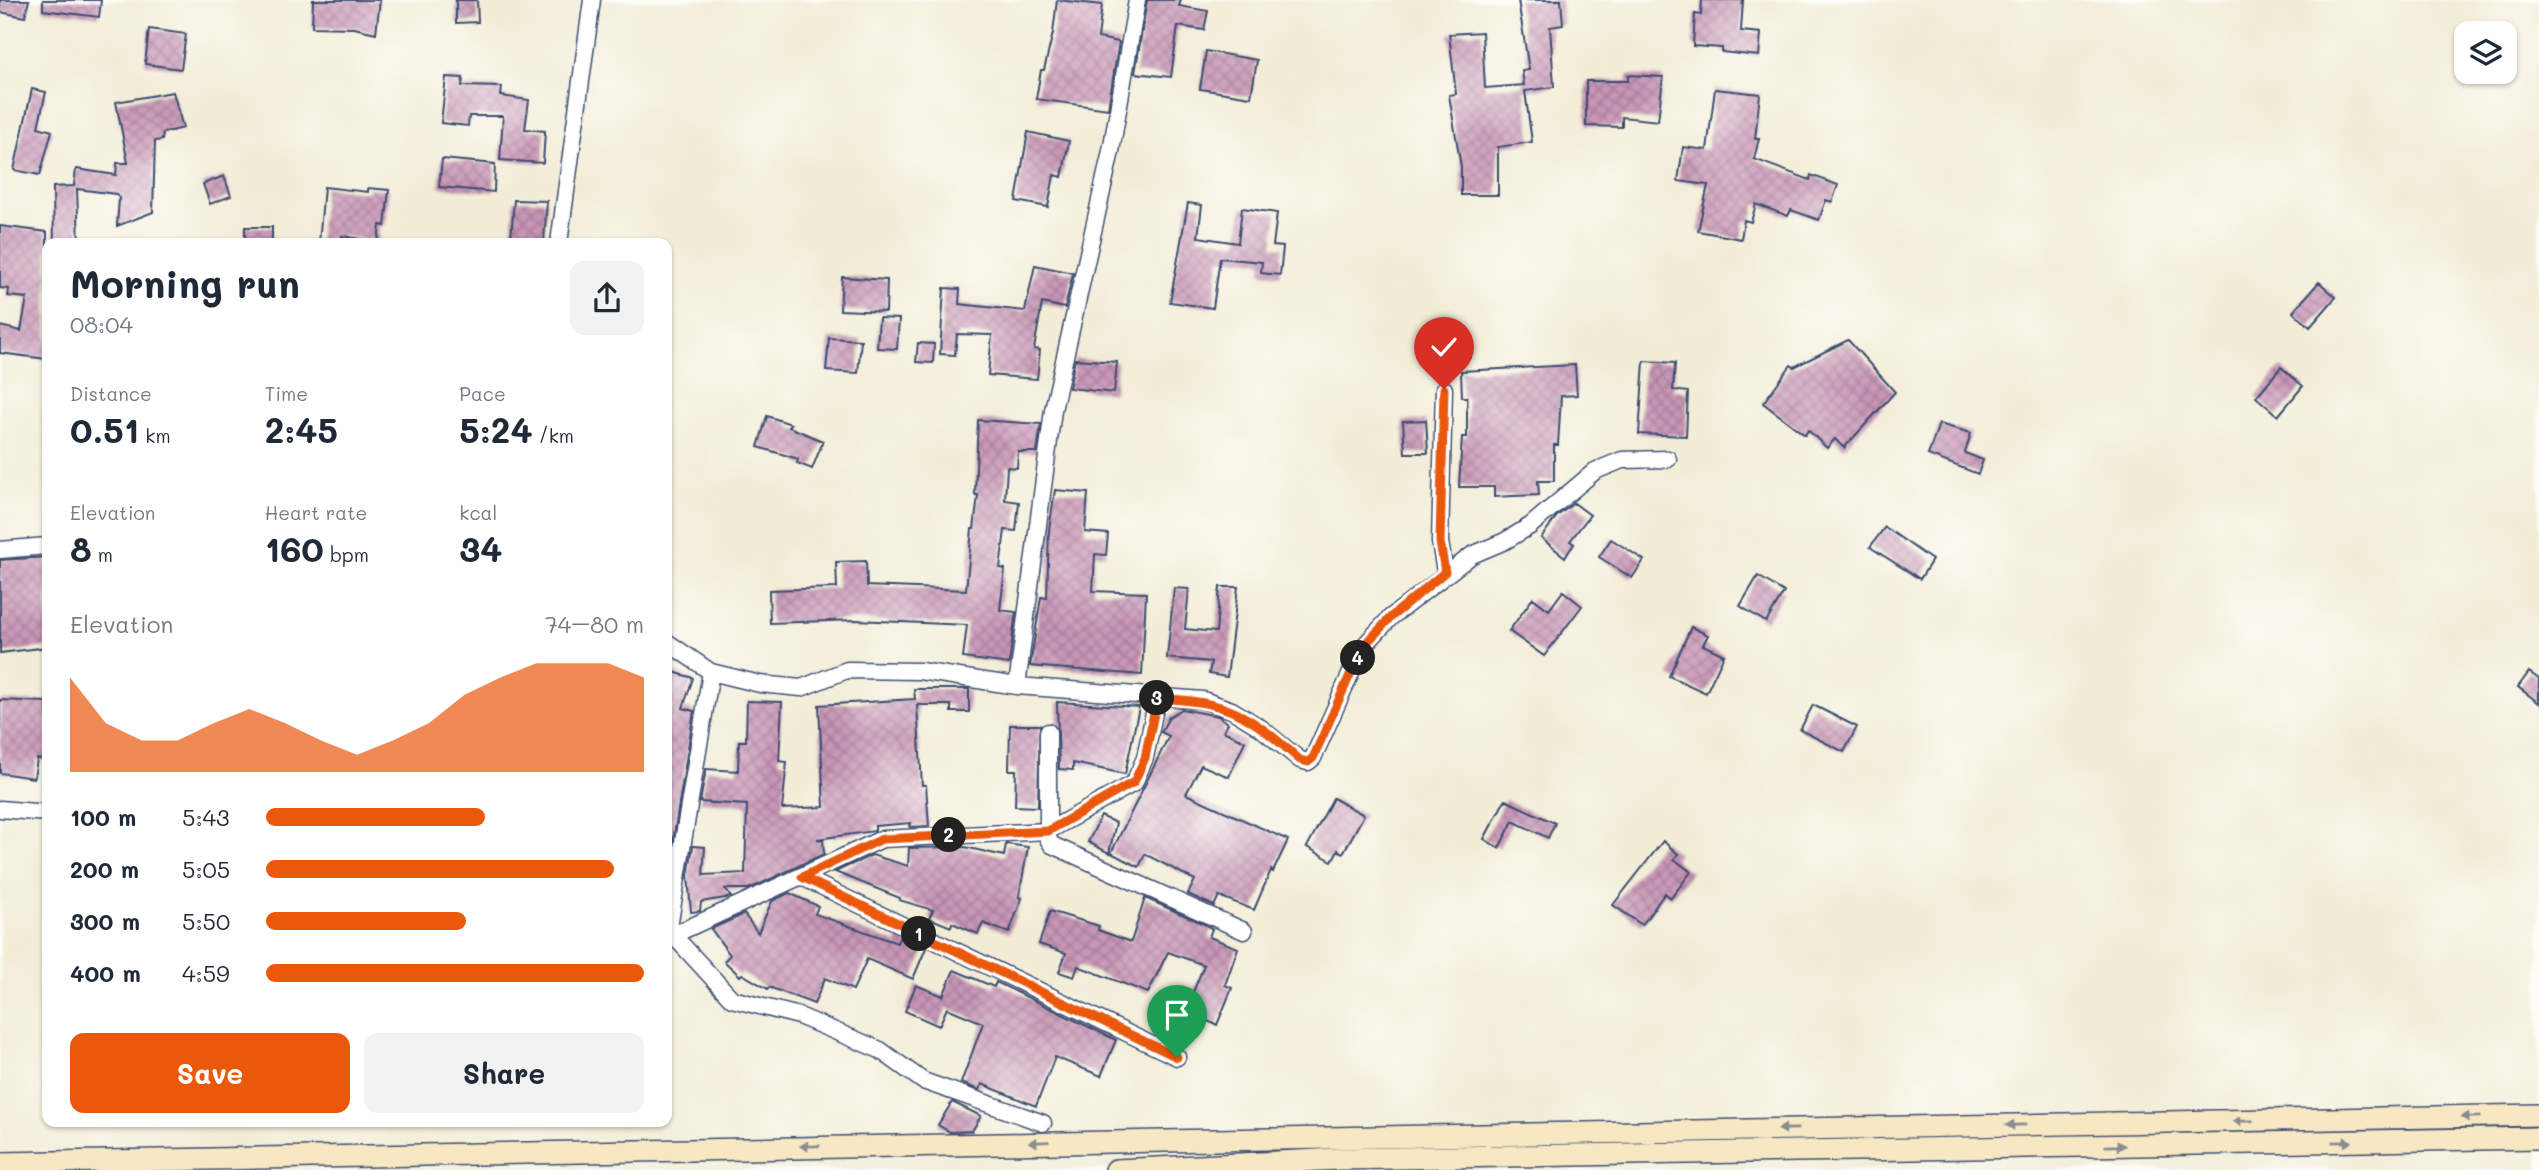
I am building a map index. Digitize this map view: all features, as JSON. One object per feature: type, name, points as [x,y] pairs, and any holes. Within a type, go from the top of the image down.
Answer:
[{"type":"main road","points":[[0,1163],[2539,1115]]},
{"type":"main road","points":[[1116,1170],[2539,1138]]},
{"type":"street","points":[[560,238],[592,0]]},
{"type":"street","points":[[1017,686],[1064,352],[1111,151],[1137,0]]},
{"type":"street","points":[[1444,389],[1440,542],[1445,572]]},
{"type":"street","points":[[672,645],[711,672],[748,682],[801,688],[847,670],[920,671],[1017,686],[1203,701],[1233,710],[1261,728],[1300,760],[1308,762],[1313,758],[1362,648],[1391,617],[1445,572],[1472,555],[1530,526],[1594,471],[1622,460],[1668,459]]},
{"type":"street","points":[[0,550],[42,546]]},
{"type":"street","points":[[672,914],[711,672]]},
{"type":"street","points":[[672,932],[802,877],[882,839],[1048,831],[1134,782],[1145,758],[1157,698]]},
{"type":"street","points":[[1048,732],[1048,839],[1056,848],[1244,931]]},
{"type":"street","points":[[0,809],[42,813]]},
{"type":"street","points":[[802,877],[1177,1057]]},
{"type":"street","points":[[672,936],[732,999],[799,1016],[880,1050],[923,1081],[1042,1123]]},
{"type":"building","points":[[0,0],[29,0],[25,17],[0,12]]},
{"type":"building","points":[[43,0],[101,0],[99,17],[43,10]]},
{"type":"building","points":[[313,0],[380,0],[376,33],[354,28],[312,27]]},
{"type":"building","points":[[456,0],[477,0],[478,22],[456,23]]},
{"type":"building","points":[[1057,0],[1102,5],[1098,38],[1119,42],[1108,109],[1036,99],[1041,70],[1044,70],[1053,33]]},
{"type":"building","points":[[1147,0],[1181,0],[1179,6],[1208,11],[1204,30],[1178,26],[1171,77],[1135,73]]},
{"type":"building","points":[[1518,0],[1561,0],[1563,25],[1550,27],[1554,87],[1525,91],[1532,142],[1498,147],[1498,195],[1461,195],[1461,167],[1449,95],[1456,94],[1449,34],[1482,32],[1485,88],[1524,85],[1522,71],[1529,70]]},
{"type":"building","points":[[1702,0],[1743,0],[1741,31],[1761,33],[1759,56],[1722,52],[1722,48],[1693,46],[1695,14],[1701,15]]},
{"type":"building","points":[[149,29],[186,34],[181,69],[145,64]]},
{"type":"building","points":[[1206,51],[1257,60],[1251,97],[1200,89]]},
{"type":"building","points":[[1628,75],[1663,77],[1658,121],[1622,117],[1622,127],[1586,126],[1586,81],[1628,81]]},
{"type":"building","points":[[446,77],[463,78],[462,86],[502,87],[501,96],[529,100],[525,129],[545,131],[543,163],[500,160],[503,116],[469,116],[468,126],[441,123]]},
{"type":"building","points":[[32,89],[46,92],[38,127],[52,131],[40,175],[14,170]]},
{"type":"building","points":[[1715,89],[1760,94],[1755,139],[1759,139],[1754,159],[1810,180],[1811,175],[1838,185],[1832,202],[1826,200],[1819,220],[1791,210],[1788,216],[1756,204],[1751,222],[1744,220],[1741,239],[1698,231],[1708,185],[1678,181],[1683,147],[1707,150]]},
{"type":"building","points":[[173,92],[183,128],[163,133],[162,140],[155,141],[153,212],[117,226],[119,198],[116,194],[77,189],[79,238],[54,238],[53,187],[74,186],[76,169],[116,175],[117,163],[128,163],[116,102]]},
{"type":"building","points":[[1028,132],[1069,141],[1062,177],[1054,175],[1048,207],[1016,201]]},
{"type":"building","points":[[442,159],[495,164],[494,192],[439,187]]},
{"type":"building","points":[[224,176],[231,196],[210,204],[203,184]]},
{"type":"building","points":[[324,187],[368,192],[368,188],[389,190],[385,226],[380,225],[378,238],[319,238]]},
{"type":"building","points":[[514,200],[547,201],[544,238],[511,238]]},
{"type":"building","points":[[1188,203],[1202,205],[1198,237],[1238,243],[1242,208],[1277,213],[1273,246],[1283,247],[1280,275],[1261,273],[1262,262],[1220,258],[1213,308],[1170,302]]},
{"type":"building","points":[[0,226],[47,232],[47,238],[42,238],[42,358],[0,353],[0,326],[21,331],[27,298],[8,296],[9,289],[0,288]]},
{"type":"building","points":[[245,227],[272,227],[272,238],[245,238]]},
{"type":"building","points":[[1035,265],[1073,273],[1065,308],[1042,303],[1034,349],[1040,350],[1037,379],[988,375],[992,335],[957,334],[955,355],[940,354],[944,288],[960,289],[959,304],[1025,311]]},
{"type":"building","points":[[842,277],[887,280],[886,312],[840,310]]},
{"type":"building","points":[[2319,282],[2336,297],[2310,327],[2293,312]]},
{"type":"building","points":[[879,318],[899,319],[897,349],[877,348]]},
{"type":"building","points":[[829,338],[861,340],[858,373],[826,371]]},
{"type":"building","points":[[1848,340],[1895,392],[1844,448],[1835,439],[1827,448],[1808,430],[1805,435],[1763,403],[1791,365],[1794,367]]},
{"type":"building","points":[[918,343],[934,344],[933,363],[916,362]]},
{"type":"building","points":[[1075,359],[1117,362],[1114,393],[1069,388]]},
{"type":"building","points":[[1644,361],[1675,363],[1673,390],[1688,392],[1686,436],[1639,434]]},
{"type":"building","points":[[1575,365],[1577,395],[1561,396],[1558,445],[1554,445],[1554,481],[1538,481],[1539,495],[1494,497],[1494,487],[1459,487],[1462,437],[1467,437],[1467,397],[1462,397],[1461,371]]},
{"type":"building","points":[[2281,367],[2303,386],[2278,416],[2256,397]]},
{"type":"building","points":[[767,416],[791,424],[789,427],[823,441],[812,469],[797,463],[798,459],[758,447]]},
{"type":"building","points":[[978,420],[1041,424],[1037,452],[1018,452],[1017,468],[1007,467],[1005,500],[1019,502],[1016,531],[1005,530],[1000,568],[1005,569],[1000,610],[1016,612],[1009,664],[963,658],[967,625],[856,620],[770,623],[769,590],[837,588],[836,562],[866,561],[867,586],[966,590],[978,495],[975,495]]},
{"type":"building","points":[[1426,420],[1428,453],[1405,453],[1403,421]]},
{"type":"building","points":[[1939,424],[1971,433],[1965,453],[1983,460],[1978,474],[1928,455]]},
{"type":"building","points":[[1055,490],[1088,493],[1085,532],[1108,534],[1106,555],[1095,554],[1093,591],[1146,593],[1142,675],[1030,666],[1041,597],[1047,598],[1049,530]]},
{"type":"building","points":[[1574,503],[1590,515],[1570,541],[1574,544],[1565,557],[1541,538],[1557,516]]},
{"type":"building","points":[[1885,527],[1932,560],[1920,579],[1870,547]]},
{"type":"building","points":[[1611,539],[1644,560],[1632,578],[1599,557]]},
{"type":"building","points":[[42,557],[42,648],[0,653],[0,560]]},
{"type":"building","points":[[1758,576],[1784,592],[1766,622],[1740,606]]},
{"type":"building","points":[[1220,587],[1238,587],[1227,677],[1209,674],[1211,662],[1167,658],[1174,588],[1189,589],[1185,629],[1216,632]]},
{"type":"building","points":[[1563,591],[1582,606],[1544,656],[1509,631],[1533,598],[1549,610]]},
{"type":"building","points":[[1691,627],[1708,635],[1703,645],[1724,655],[1706,693],[1669,676]]},
{"type":"building","points":[[672,672],[693,678],[683,708],[694,711],[672,847]]},
{"type":"building","points":[[2529,672],[2539,679],[2539,703],[2518,687]]},
{"type":"building","points":[[914,689],[969,689],[969,712],[951,712],[951,705],[917,705],[922,785],[926,785],[929,826],[910,827],[911,823],[875,826],[875,831],[817,839],[823,840],[824,854],[749,889],[725,889],[731,897],[701,902],[700,911],[691,912],[688,875],[693,846],[705,847],[703,875],[745,873],[747,805],[700,802],[706,769],[738,771],[739,741],[746,741],[747,701],[782,702],[779,761],[787,762],[782,809],[824,807],[819,705],[915,699]]},
{"type":"building","points":[[0,700],[42,702],[42,760],[37,759],[34,778],[0,773]]},
{"type":"building","points":[[1057,702],[1139,707],[1125,774],[1073,763],[1073,770],[1059,769]]},
{"type":"building","points":[[1813,705],[1857,727],[1844,752],[1800,730]]},
{"type":"building","points":[[1182,709],[1218,716],[1228,723],[1223,731],[1245,741],[1229,777],[1201,765],[1186,794],[1288,840],[1273,872],[1271,870],[1254,910],[1219,896],[1214,906],[1188,894],[1195,880],[1145,854],[1139,867],[1111,853],[1169,736],[1161,732],[1169,717]]},
{"type":"building","points":[[1010,725],[1040,725],[1038,807],[1015,806],[1016,770],[1009,770]]},
{"type":"building","points":[[1333,798],[1364,815],[1343,853],[1338,850],[1332,861],[1307,847]]},
{"type":"building","points":[[1505,800],[1555,823],[1548,838],[1513,821],[1499,848],[1484,839]]},
{"type":"building","points":[[1101,816],[1116,823],[1109,853],[1088,842]]},
{"type":"building","points":[[1663,841],[1678,854],[1674,859],[1691,872],[1671,898],[1665,893],[1642,925],[1613,905]]},
{"type":"building","points":[[1006,844],[1028,847],[1019,897],[1022,898],[1009,933],[983,923],[978,934],[952,923],[951,927],[929,918],[933,910],[899,900],[900,898],[835,872],[872,855],[908,866],[909,848],[965,847],[1004,856]]},
{"type":"building","points":[[789,893],[818,906],[815,914],[897,943],[900,936],[926,948],[913,979],[867,959],[853,990],[825,978],[814,1004],[769,987],[768,989],[742,974],[740,976],[724,961],[730,955],[711,929],[744,914],[758,933],[772,901]]},
{"type":"building","points":[[1145,898],[1204,924],[1212,929],[1209,937],[1238,948],[1225,985],[1232,988],[1217,1025],[1185,1012],[1204,965],[1168,952],[1148,993],[1078,966],[1074,977],[1059,972],[1066,953],[1039,944],[1050,911],[1099,926],[1098,930],[1131,942]]},
{"type":"building","points":[[954,970],[994,987],[996,982],[1116,1040],[1101,1076],[1055,1057],[1036,1106],[982,1084],[979,1090],[961,1083],[983,1023],[947,1008],[939,1026],[905,1011],[916,985],[943,996]]},
{"type":"building","points":[[952,1102],[981,1116],[972,1131],[950,1132],[938,1125]]},
{"type":"route","points":[[1177,1057],[802,877],[882,839],[1048,831],[1134,782],[1145,758],[1157,698],[1219,704],[1261,728],[1300,760],[1308,762],[1313,758],[1362,648],[1391,617],[1445,572],[1440,542],[1444,389]]}]
